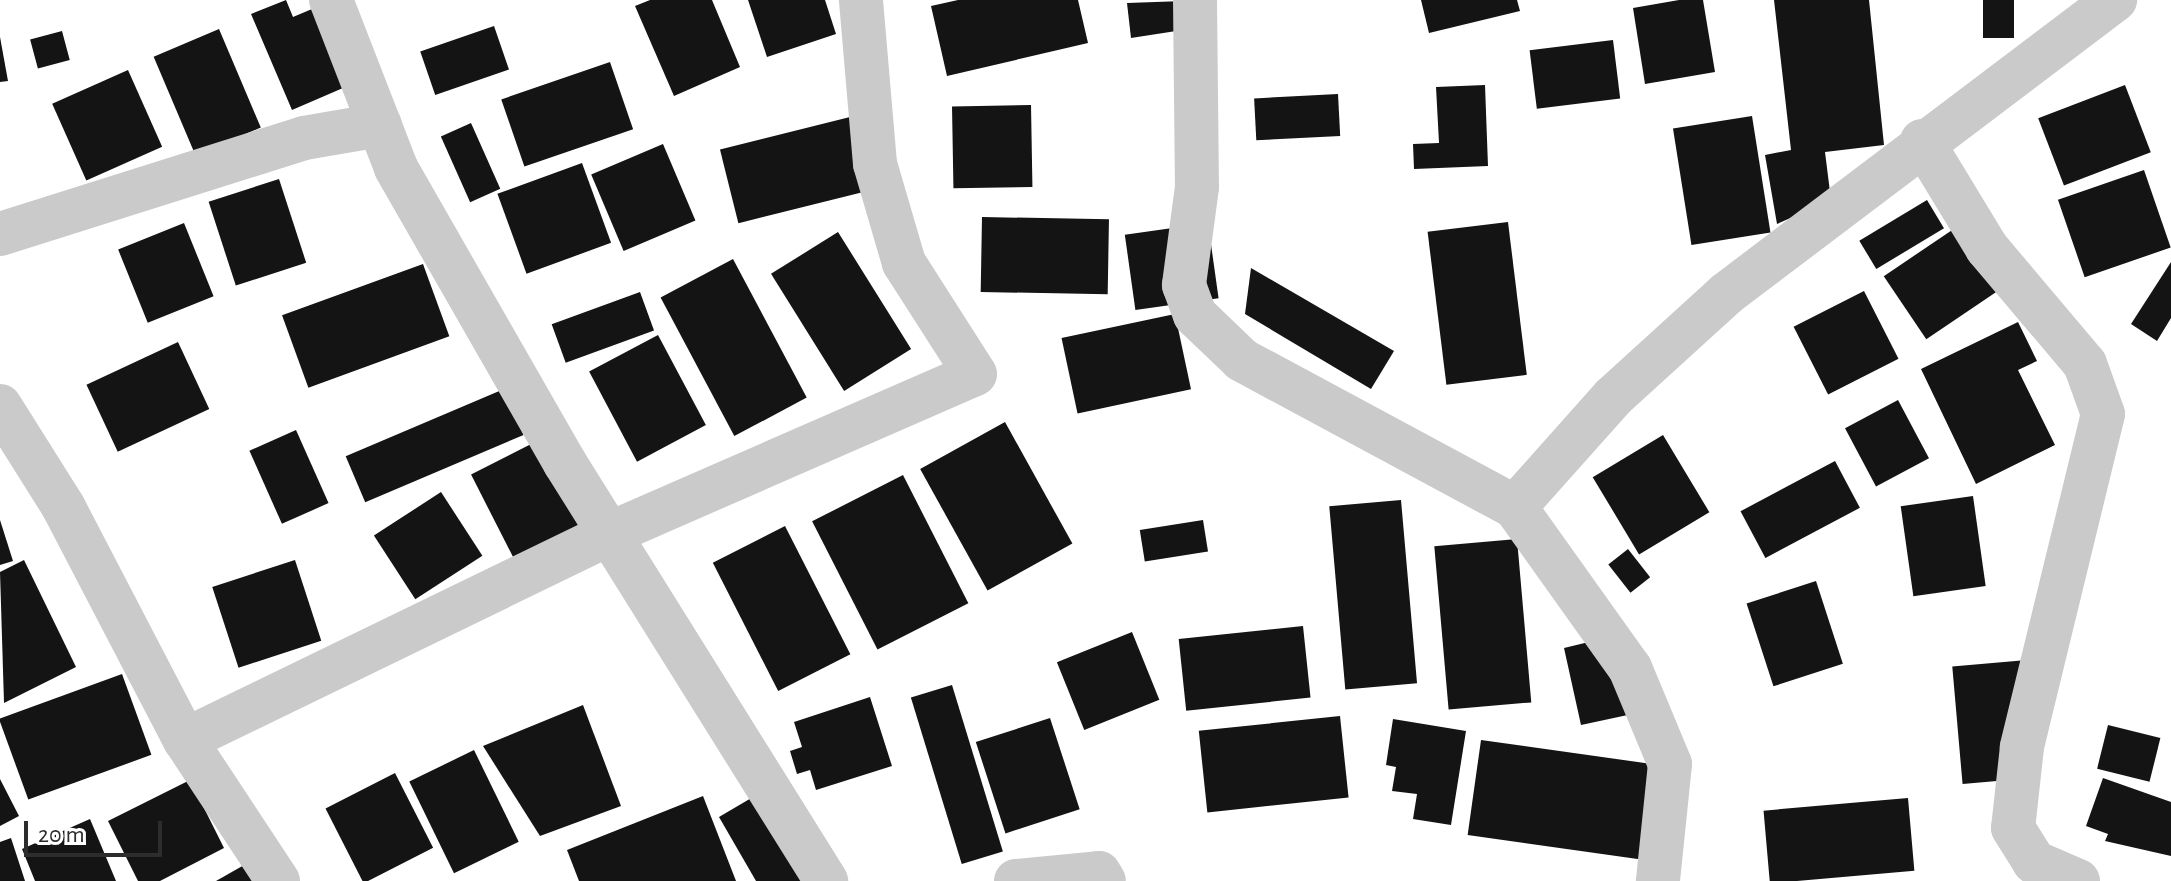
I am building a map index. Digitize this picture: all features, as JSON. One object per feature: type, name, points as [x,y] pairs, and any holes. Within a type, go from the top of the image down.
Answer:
[{"type":"street","points":[[331,0],[396,168],[611,533],[826,881]]},
{"type":"street","points":[[185,740],[611,533],[975,374],[904,263],[875,164],[861,0]]},
{"type":"street","points":[[1195,0],[1197,187],[1184,285],[1195,315],[1242,360],[1515,507],[1630,668],[1670,764],[1658,881]]},
{"type":"street","points":[[1515,507],[1613,397],[1726,294],[1922,141],[2115,0]]},
{"type":"street","points":[[0,234],[304,138],[380,125]]},
{"type":"street","points":[[1922,141],[1987,248],[2085,364],[2103,414],[2022,747],[2013,828],[2034,862],[2078,881]]},
{"type":"street","points":[[0,406],[63,506],[185,740],[278,881]]},
{"type":"street","points":[[1016,881],[1099,873],[1104,881]]},
{"type":"building","points":[[286,0],[293,17],[331,1],[343,88],[292,110],[251,14]]},
{"type":"building","points":[[650,0],[712,0],[740,67],[674,96],[635,6]]},
{"type":"building","points":[[748,0],[825,0],[836,34],[767,57]]},
{"type":"building","points":[[958,0],[1078,0],[1088,43],[947,76],[931,6]]},
{"type":"building","points":[[1212,0],[1215,25],[1131,38],[1127,3]]},
{"type":"building","points":[[1421,0],[1517,0],[1520,11],[1429,33]]},
{"type":"building","points":[[1679,0],[1703,0],[1715,72],[1645,84],[1633,8]]},
{"type":"building","points":[[1774,0],[1869,0],[1884,145],[1825,152],[1831,200],[1777,224],[1765,155],[1791,150]]},
{"type":"building","points":[[1983,0],[2014,0],[2014,38],[1983,38]]},
{"type":"building","points":[[494,26],[509,69],[435,95],[420,51]]},
{"type":"building","points":[[219,29],[261,127],[195,155],[154,57]]},
{"type":"building","points":[[62,31],[70,60],[38,69],[30,40]]},
{"type":"building","points":[[0,37],[8,81],[0,82]]},
{"type":"building","points":[[1613,40],[1620,99],[1537,109],[1530,50]]},
{"type":"building","points":[[610,62],[633,129],[524,167],[501,99]]},
{"type":"building","points":[[128,70],[162,147],[86,180],[52,104]]},
{"type":"building","points":[[1485,85],[1488,166],[1414,169],[1413,144],[1439,143],[1436,87]]},
{"type":"building","points":[[2125,85],[2151,152],[2064,186],[2038,118]]},
{"type":"building","points":[[1338,94],[1340,136],[1256,140],[1254,98]]},
{"type":"building","points":[[1031,105],[1032,187],[953,188],[952,106]]},
{"type":"building","points":[[1752,116],[1770,233],[1691,245],[1673,129]]},
{"type":"building","points":[[850,117],[868,191],[738,223],[720,149]]},
{"type":"building","points":[[471,123],[500,189],[470,202],[441,136]]},
{"type":"building","points":[[663,144],[695,220],[624,251],[591,174]]},
{"type":"building","points":[[582,163],[611,243],[526,274],[497,194]]},
{"type":"building","points":[[2144,170],[2171,248],[2085,277],[2058,200]]},
{"type":"building","points":[[279,179],[306,263],[236,286],[209,202]]},
{"type":"building","points":[[1927,200],[1944,228],[1876,269],[1859,241]]},
{"type":"building","points":[[982,217],[1109,219],[1108,294],[981,292]]},
{"type":"building","points":[[1970,218],[2012,281],[1926,339],[1884,276]]},
{"type":"building","points":[[1508,222],[1527,375],[1446,385],[1428,232]]},
{"type":"building","points":[[184,223],[214,296],[148,323],[118,250]]},
{"type":"building","points":[[1208,223],[1219,298],[1135,310],[1125,235]]},
{"type":"building","points":[[838,232],[911,349],[844,391],[771,274]]},
{"type":"building","points":[[733,259],[807,398],[734,436],[661,297]]},
{"type":"building","points":[[2171,262],[2171,318],[2157,341],[2131,324]]},
{"type":"building","points":[[423,264],[449,336],[308,388],[282,315]]},
{"type":"building","points":[[1251,268],[1394,351],[1371,389],[1245,314]]},
{"type":"building","points":[[1864,291],[1899,359],[1828,395],[1794,327]]},
{"type":"building","points":[[640,292],[654,331],[566,363],[552,324]]},
{"type":"building","points":[[1175,314],[1191,389],[1078,413],[1062,338]]},
{"type":"building","points":[[2018,322],[2037,361],[2018,370],[2055,445],[1976,484],[1921,369]]},
{"type":"building","points":[[658,335],[706,425],[637,462],[589,372]]},
{"type":"building","points":[[178,342],[209,409],[118,452],[86,385]]},
{"type":"building","points":[[504,389],[524,435],[365,502],[346,456]]},
{"type":"building","points":[[1898,400],[1929,458],[1876,486],[1845,428]]},
{"type":"building","points":[[1005,422],[1072,544],[988,591],[920,469]]},
{"type":"building","points":[[296,430],[329,503],[282,524],[249,451]]},
{"type":"building","points":[[1663,435],[1709,512],[1639,554],[1593,477]]},
{"type":"building","points":[[537,441],[588,542],[522,575],[471,475]]},
{"type":"building","points":[[1835,461],[1860,508],[1765,558],[1741,511]]},
{"type":"building","points":[[903,475],[968,603],[877,650],[812,521]]},
{"type":"building","points":[[441,492],[482,556],[415,599],[374,536]]},
{"type":"building","points":[[1973,496],[1986,586],[1913,596],[1901,506]]},
{"type":"building","points":[[1401,500],[1417,683],[1345,690],[1329,506]]},
{"type":"building","points":[[0,520],[13,561],[0,565]]},
{"type":"building","points":[[1203,520],[1208,552],[1145,562],[1140,530]]},
{"type":"building","points":[[785,526],[850,654],[778,691],[713,563]]},
{"type":"building","points":[[1517,539],[1531,702],[1449,710],[1434,546]]},
{"type":"building","points":[[1628,549],[1650,577],[1630,593],[1608,564]]},
{"type":"building","points":[[24,560],[76,667],[4,703],[0,572]]},
{"type":"building","points":[[295,560],[321,641],[239,668],[212,587]]},
{"type":"building","points":[[1816,581],[1843,664],[1773,686],[1747,604]]},
{"type":"building","points":[[1303,626],[1311,698],[1186,711],[1179,639]]},
{"type":"building","points":[[1132,632],[1159,700],[1084,730],[1057,662]]},
{"type":"building","points":[[1593,641],[1637,713],[1581,725],[1564,648]]},
{"type":"building","points":[[2027,660],[2037,778],[1963,784],[1952,667]]},
{"type":"building","points":[[122,674],[151,755],[28,800],[0,718]]},
{"type":"building","points":[[952,685],[1003,851],[962,864],[911,698]]},
{"type":"building","points":[[870,697],[892,766],[816,790],[810,770],[797,774],[790,751],[802,747],[794,722]]},
{"type":"building","points":[[583,705],[621,806],[540,836],[483,746]]},
{"type":"building","points":[[1340,716],[1349,798],[1207,812],[1199,731]]},
{"type":"building","points":[[1050,718],[1080,809],[1005,833],[976,742]]},
{"type":"building","points":[[1393,719],[1466,731],[1451,825],[1413,819],[1417,794],[1392,791],[1396,767],[1386,765]]},
{"type":"building","points":[[2108,725],[2160,738],[2150,782],[2097,769]]},
{"type":"building","points":[[1481,740],[1656,765],[1643,860],[1468,835]]},
{"type":"building","points":[[474,750],[519,842],[454,873],[409,782]]},
{"type":"building","points":[[395,773],[433,848],[362,881],[326,808]]},
{"type":"building","points":[[2103,778],[2171,802],[2171,856],[2105,841],[2108,834],[2086,826]]},
{"type":"building","points":[[0,779],[19,816],[0,826]]},
{"type":"building","points":[[190,780],[224,848],[160,881],[138,881],[108,821]]},
{"type":"building","points":[[703,796],[736,881],[579,881],[567,850]]},
{"type":"building","points":[[753,797],[802,881],[756,881],[719,817]]},
{"type":"building","points":[[1908,798],[1914,871],[1770,881],[1764,811]]},
{"type":"building","points":[[90,819],[116,881],[35,881],[22,849]]},
{"type":"building","points":[[11,838],[25,881],[0,881],[0,842]]},
{"type":"building","points":[[258,857],[271,881],[216,881]]}]
